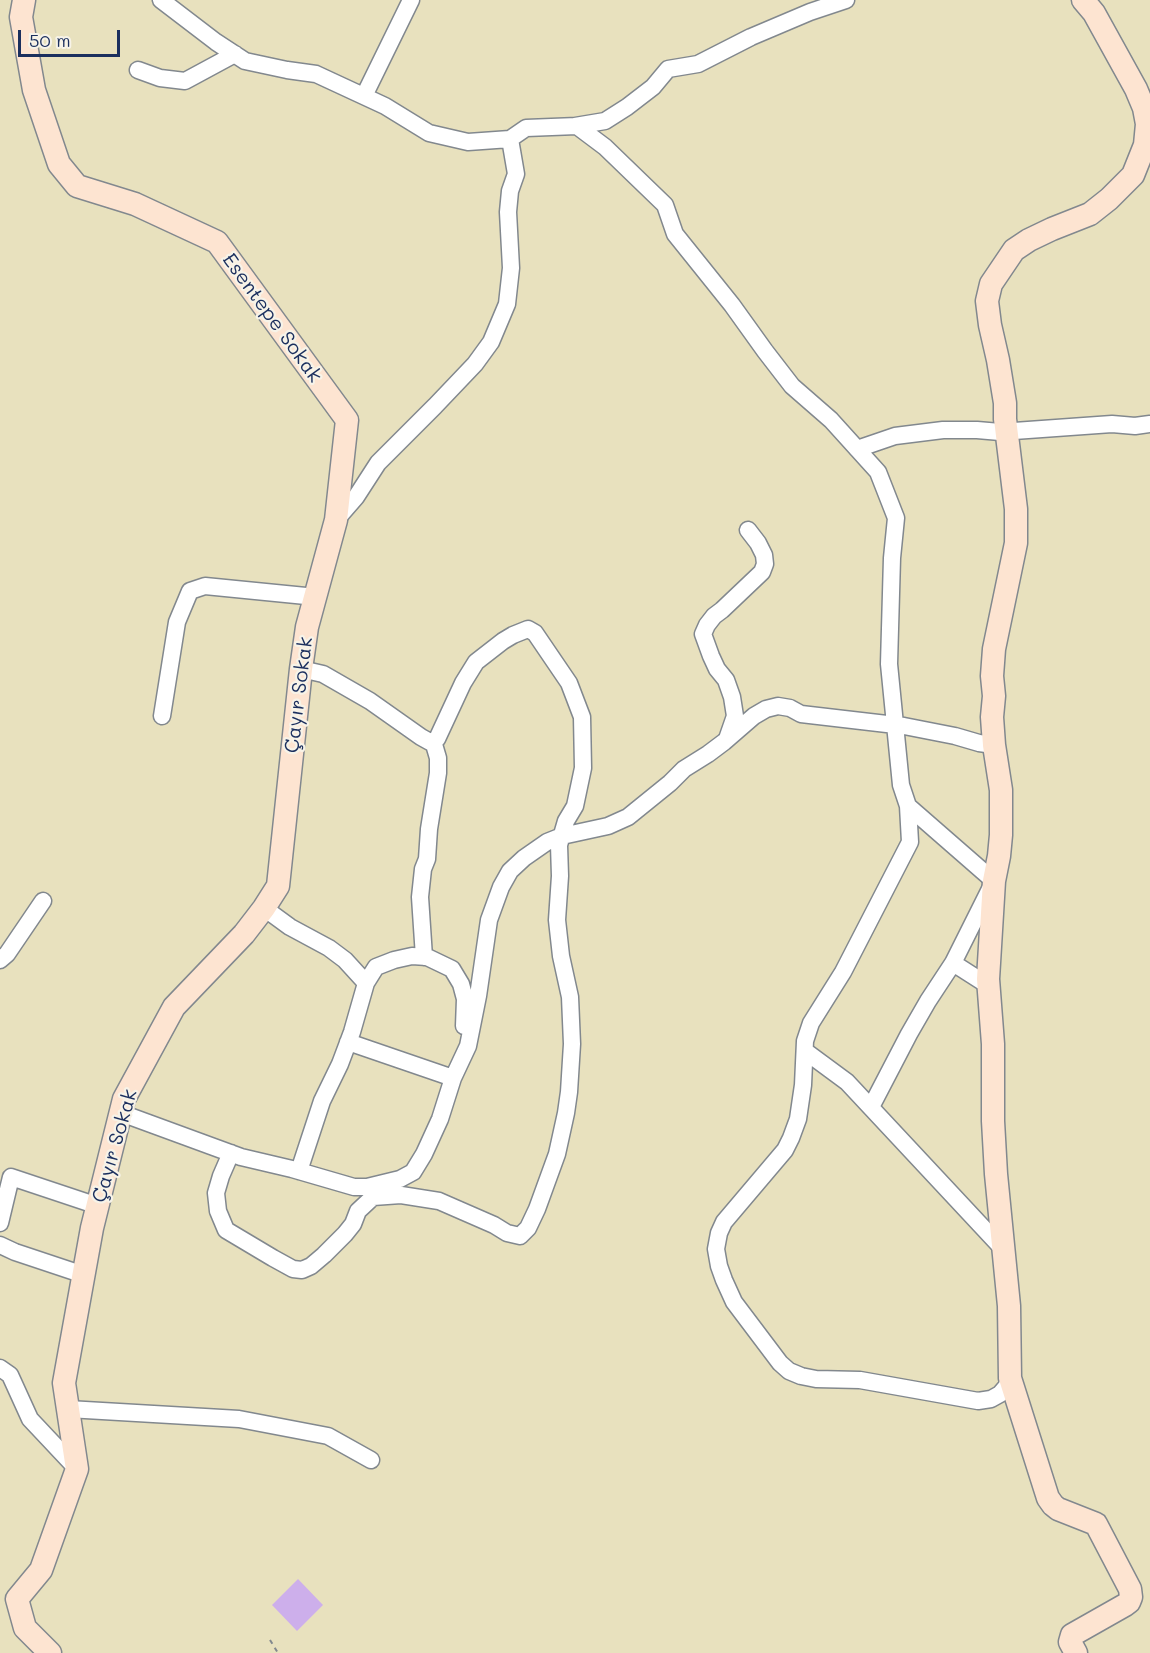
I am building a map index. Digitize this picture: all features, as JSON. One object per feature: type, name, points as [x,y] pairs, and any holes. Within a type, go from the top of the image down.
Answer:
[{"type":"street","name":"Esentepe Sokak","points":[[24,0],[21,17],[34,90],[59,164],[77,186],[135,204],[217,242],[347,420],[336,520]]},
{"type":"street","points":[[161,0],[245,61],[316,74],[385,106],[429,133],[468,142],[510,139],[526,128],[575,126],[605,121],[653,87],[668,69],[698,64],[751,37],[810,12],[846,0]]},
{"type":"street","points":[[364,96],[411,0]]},
{"type":"street","points":[[1076,1653],[1070,1641],[1072,1635],[1129,1602],[1131,1597],[1130,1589],[1096,1524],[1058,1509],[1048,1498],[1010,1378],[1009,1306],[994,1142],[993,1044],[989,986],[994,881],[999,856],[1001,790],[994,745],[992,676],[994,649],[1016,543],[1016,508],[1006,431],[1005,403],[987,302],[991,284],[1014,250],[1029,240],[1090,214],[1109,199],[1133,174],[1145,145],[1147,124],[1144,108],[1136,89],[1094,13],[1083,0]]},
{"type":"street","points":[[138,70],[160,78],[185,81],[235,54]]},
{"type":"street","points":[[575,126],[605,147],[664,205],[675,234],[732,305],[792,386],[831,420],[878,472],[896,518],[892,558],[890,664],[901,785],[908,806],[910,842],[843,972],[812,1023],[805,1041],[803,1085],[798,1119],[791,1138],[785,1150],[724,1222],[716,1248],[718,1266],[735,1302],[780,1363],[789,1371],[801,1376],[860,1380],[978,1401],[991,1399],[1000,1394],[1006,1388],[1010,1378]]},
{"type":"street","points":[[336,520],[356,497],[378,463],[475,364],[491,342],[507,304],[511,268],[508,212],[510,191],[516,174],[510,139]]},
{"type":"street","points":[[857,449],[895,436],[919,432],[1006,431],[1112,424],[1135,426],[1150,424]]},
{"type":"street","name":"Çayır Sokak","points":[[50,1653],[25,1628],[17,1599],[41,1570],[77,1469],[64,1383],[98,1206],[124,1099],[174,1007],[244,934],[278,886],[307,627],[336,520]]},
{"type":"street","points":[[727,740],[735,716],[732,697],[726,680],[717,669],[711,656],[703,634],[714,616],[762,572],[765,564],[764,555],[747,530]]},
{"type":"street","points":[[162,716],[177,622],[190,591],[205,586],[316,597]]},
{"type":"street","points":[[231,1154],[216,1193],[218,1211],[226,1230],[293,1269],[302,1270],[311,1266],[324,1255],[345,1234],[353,1224],[358,1211],[373,1197],[401,1195],[439,1201],[507,1233],[520,1236],[528,1228],[537,1209],[557,1154],[570,1092],[572,1044],[570,997],[561,956],[557,920],[560,845],[566,821],[575,806],[582,768],[582,717],[569,683],[535,633],[528,629],[513,635],[477,662],[463,682],[437,739],[430,742],[370,701],[323,674],[301,669]]},
{"type":"street","points":[[121,1113],[231,1154],[354,1187],[373,1186],[400,1179],[413,1172],[440,1119],[468,1046],[489,920],[501,887],[510,871],[524,858],[547,842],[562,836],[608,826],[628,817],[684,769],[727,740],[754,716],[766,709],[778,706],[790,708],[801,714],[895,725],[994,745]]},
{"type":"street","points":[[424,957],[420,897],[438,773],[438,758],[433,741]]},
{"type":"street","points":[[908,806],[994,881]]},
{"type":"street","points":[[871,1107],[918,1017],[953,963],[994,881]]},
{"type":"street","points":[[0,960],[8,954],[43,901]]},
{"type":"street","points":[[264,908],[290,927],[329,948],[345,960],[366,983]]},
{"type":"street","points":[[299,1171],[322,1101],[348,1042],[366,983],[376,967],[412,956],[440,962],[452,969],[461,984],[465,999],[465,1019],[457,1071]]},
{"type":"street","points":[[953,963],[989,986]]},
{"type":"street","points":[[348,1042],[457,1071]]},
{"type":"street","points":[[805,1051],[847,1082],[1002,1248]]},
{"type":"street","points":[[0,1223],[11,1177],[98,1206]]},
{"type":"street","points":[[0,1245],[84,1275]]},
{"type":"street","points":[[0,1368],[9,1375],[30,1419],[77,1469]]},
{"type":"street","points":[[68,1408],[239,1419],[328,1436],[371,1460]]},
{"type":"path","points":[[270,1640],[278,1653]]},
{"type":"building","points":[[298,1579],[323,1605],[297,1631],[272,1605]]}]
